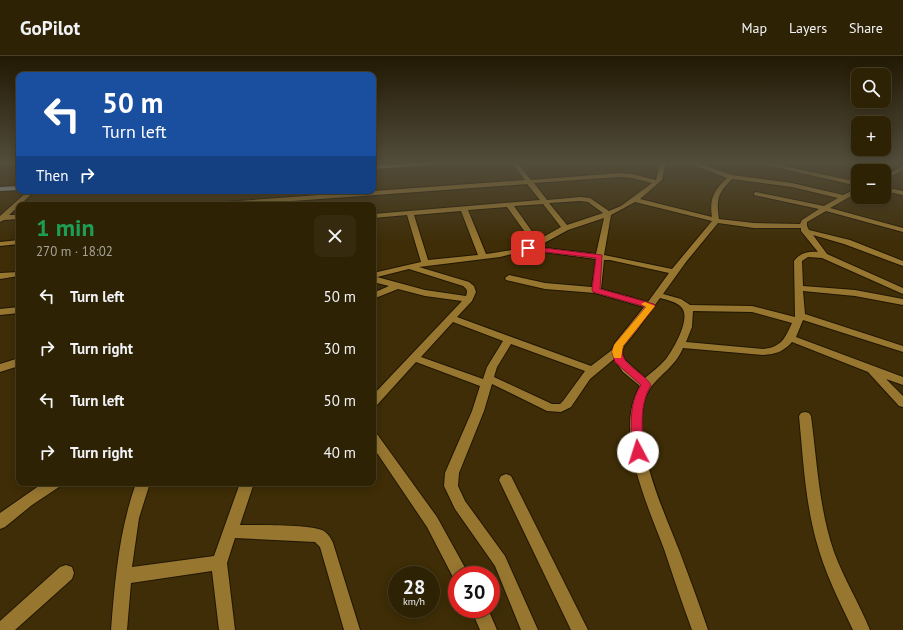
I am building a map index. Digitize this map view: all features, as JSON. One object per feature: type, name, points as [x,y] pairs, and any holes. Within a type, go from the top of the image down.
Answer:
[{"type":"street","points":[[298,202],[443,189]]},
{"type":"street","points":[[535,189],[565,228]]},
{"type":"street","points":[[376,276],[425,263],[514,253],[528,248],[565,228],[608,214],[647,189]]},
{"type":"street","points":[[646,385],[619,360],[617,352],[619,345],[716,221],[714,204],[715,194],[718,189]]},
{"type":"street","points":[[808,189],[843,197]]},
{"type":"street","points":[[891,191],[903,193]]},
{"type":"street","points":[[824,256],[804,228],[804,221],[851,193]]},
{"type":"street","points":[[20,202],[29,194]]},
{"type":"street","points":[[756,194],[826,209],[903,230]]},
{"type":"street","points":[[376,216],[544,201],[585,199],[590,200],[608,214]]},
{"type":"street","points":[[633,199],[681,214],[716,221],[749,225],[804,228],[847,242],[903,264]]},
{"type":"street","points":[[1,219],[16,205]]},
{"type":"street","points":[[508,205],[538,243]]},
{"type":"street","points":[[464,209],[483,257]]},
{"type":"street","points":[[410,214],[425,263]]},
{"type":"street","points":[[596,290],[600,256],[608,214]]},
{"type":"street","points":[[1,219],[16,217]]},
{"type":"street","points":[[0,244],[16,242]]},
{"type":"street","points":[[528,248],[632,261],[675,272]]},
{"type":"street","points":[[680,345],[763,352],[781,348],[790,338],[798,319],[800,288],[798,261],[799,258],[810,254],[824,256],[903,291]]},
{"type":"street","points":[[376,399],[469,299],[472,292],[471,288],[466,284],[410,266]]},
{"type":"street","points":[[0,276],[16,274]]},
{"type":"street","points":[[376,278],[397,286],[425,293],[469,299]]},
{"type":"street","points":[[509,278],[545,286],[596,290],[651,306]]},
{"type":"street","points":[[376,295],[397,286]]},
{"type":"street","points":[[800,288],[855,293],[903,302]]},
{"type":"street","points":[[659,295],[683,304],[690,314],[688,325],[680,345],[670,361],[646,385],[642,392],[638,404],[636,428],[638,452],[646,482],[700,630]]},
{"type":"street","points":[[687,308],[752,309],[798,319],[903,348]]},
{"type":"street","points":[[0,312],[16,310]]},
{"type":"street","points":[[450,318],[592,370]]},
{"type":"street","points":[[790,338],[903,382]]},
{"type":"street","points":[[509,340],[498,356],[487,381],[478,411],[452,473],[451,486],[460,505],[500,561],[530,630]]},
{"type":"street","points":[[414,358],[487,381],[551,408],[559,409],[570,401],[582,382],[592,370],[617,352]]},
{"type":"street","points":[[0,368],[16,363]]},
{"type":"street","points":[[870,369],[903,404]]},
{"type":"street","points":[[805,416],[814,489],[823,540],[836,577],[862,630]]},
{"type":"street","points":[[376,441],[432,522],[456,566]]},
{"type":"street","points":[[506,480],[580,630]]},
{"type":"street","points":[[0,522],[50,486]]},
{"type":"street","points":[[119,630],[123,576],[134,512],[142,486]]},
{"type":"street","points":[[227,630],[220,563],[246,486]]},
{"type":"street","points":[[230,531],[312,534],[319,536],[326,543],[352,630]]},
{"type":"street","points":[[123,576],[220,563]]},
{"type":"street","points":[[2,630],[66,572]]},
{"type":"street","points":[[483,618],[489,630]]},
{"type":"slow traffic","points":[[618,355],[617,352],[619,345],[651,306],[645,304]]},
{"type":"route","points":[[528,248],[600,256],[596,290],[651,306],[619,345],[617,352],[619,360],[646,385],[638,404],[636,428],[638,452]]}]
